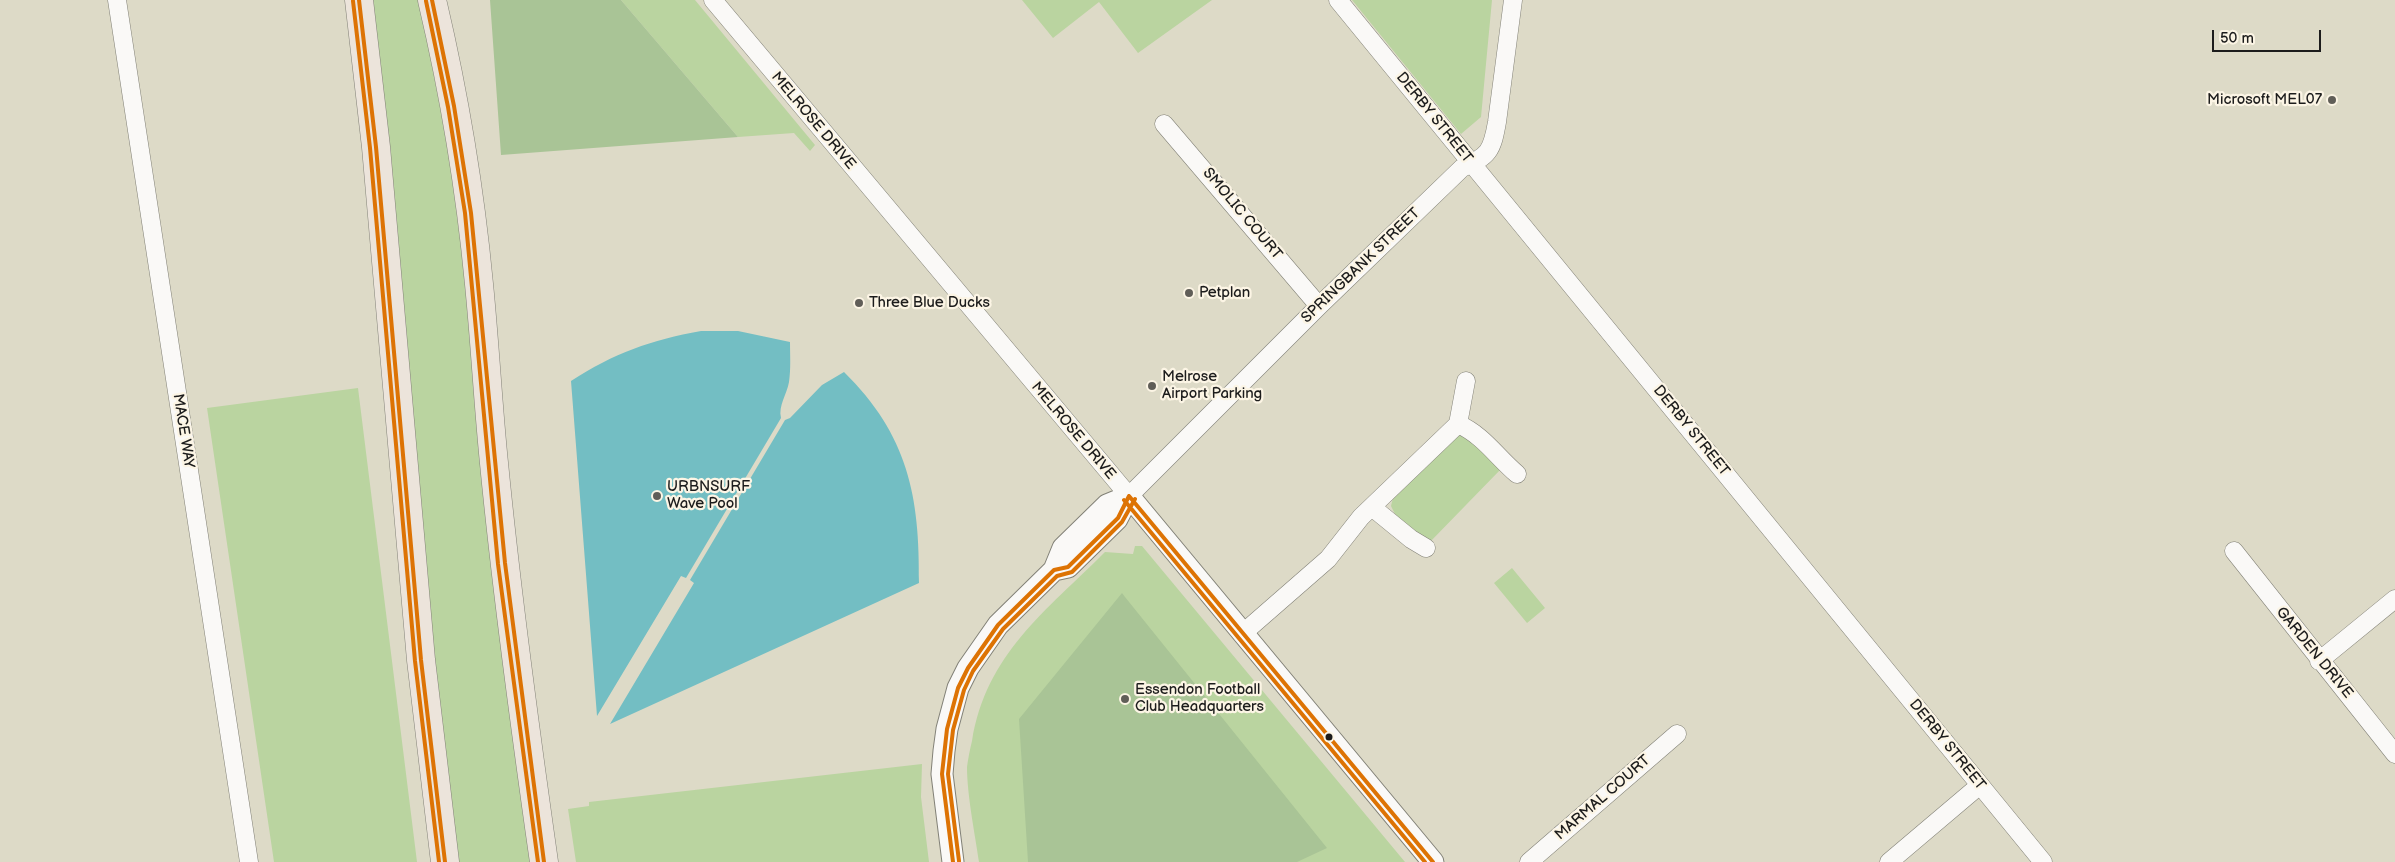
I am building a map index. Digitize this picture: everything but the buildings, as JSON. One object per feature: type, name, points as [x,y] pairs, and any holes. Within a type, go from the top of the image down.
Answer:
[{"type":"main road","points":[[359,0],[376,147],[421,660],[445,862]]},
{"type":"main road","points":[[432,0],[454,105],[469,204],[479,282],[491,435],[512,634],[544,862]]},
{"type":"street","name":"MACE WAY","points":[[117,0],[249,862]]},
{"type":"street","name":"MELROSE DRIVE","points":[[713,0],[1433,862]]},
{"type":"street","name":"DERBY STREET","points":[[1338,0],[2043,862]]},
{"type":"street","name":"SPRINGBANK STREET","points":[[1129,496],[1319,306],[1462,168],[1484,158],[1494,137],[1512,0]]},
{"type":"street","name":"SMOLIC COURT","points":[[1164,124],[1319,306]]},
{"type":"street","points":[[1242,634],[1328,559],[1362,517],[1458,424],[1466,381]]},
{"type":"street","points":[[1458,424],[1476,433],[1498,458],[1517,474]]},
{"type":"street","points":[[953,862],[942,774],[947,730],[958,688],[968,668],[998,625],[1054,570],[1068,567],[1106,530],[1118,518],[1129,496]]},
{"type":"street","points":[[1373,508],[1410,540],[1426,548]]},
{"type":"street","name":"GARDEN DRIVE","points":[[2234,552],[2395,754]]},
{"type":"street","points":[[2320,660],[2395,599]]},
{"type":"street","name":"MARMAL COURT","points":[[1529,862],[1677,734]]},
{"type":"street","points":[[1889,862],[1980,785]]},
{"type":"green space","points":[[370,0],[419,0],[452,166],[537,862],[455,862],[418,514],[401,276],[386,118]]},
{"type":"green space","points":[[490,0],[621,0],[738,137],[501,155]]},
{"type":"green space","points":[[621,0],[695,0],[815,145],[810,151],[794,133],[738,137]]},
{"type":"green space","points":[[1022,0],[1212,0],[1138,53],[1099,2],[1053,38]]},
{"type":"green space","points":[[1352,0],[1492,0],[1481,117],[1461,134]]},
{"type":"green space","points":[[358,388],[417,862],[274,862],[207,408]]},
{"type":"green space","points":[[1463,434],[1501,469],[1429,543],[1398,520],[1391,506],[1393,498],[1456,435]]},
{"type":"green space","name":"Essendon Football Club Headquarters","points":[[1135,546],[1142,546],[1405,862],[979,862],[967,767],[979,710],[990,683],[1022,636],[1105,552],[1133,554]]},
{"type":"green space","points":[[1512,568],[1545,608],[1527,623],[1494,583]]},
{"type":"green space","points":[[1122,593],[1327,848],[1297,862],[1028,862],[1019,719]]},
{"type":"green space","points":[[922,764],[921,797],[929,862],[576,862],[568,809],[589,806],[589,802]]},
{"type":"water","name":"URBNSURF Wave Pool","points":[[701,331],[738,331],[790,342],[790,377],[781,409],[781,418],[686,578],[681,576],[597,716],[571,381],[602,363],[633,349],[649,343]]},
{"type":"water","name":"URBNSURF Wave Pool","points":[[844,372],[866,396],[883,419],[906,468],[917,522],[919,583],[610,724],[694,583],[690,580],[785,420],[790,418],[822,385]]},
{"type":"transit line","points":[[359,0],[376,147],[421,660],[445,862]]},
{"type":"transit line","points":[[432,0],[454,106],[471,213],[505,563],[544,862]]},
{"type":"transit line","points":[[353,1],[370,148],[415,661],[439,862]]},
{"type":"transit line","points":[[426,1],[448,107],[465,213],[498,564],[538,862]]},
{"type":"transit line","points":[[1129,496],[1433,862]]},
{"type":"transit line","points":[[953,862],[942,774],[947,729],[958,688],[968,668],[998,625],[1054,570],[1068,567],[1118,518],[1129,496]]},
{"type":"transit line","points":[[959,861],[948,774],[953,730],[964,690],[973,671],[1003,629],[1057,576],[1072,572],[1122,522],[1135,499]]},
{"type":"transit line","points":[[1124,500],[1425,862]]},
{"type":"place","name":"Microsoft MEL07","points":[[2332,100]]},
{"type":"place","name":"Petplan","points":[[1189,293]]},
{"type":"place","name":"Three Blue Ducks","points":[[859,303]]},
{"type":"place","name":"Melrose Airport Parking","points":[[1152,386]]},
{"type":"place","name":"URBNSURF Wave Pool","points":[[657,496]]},
{"type":"place","name":"Essendon Football Club Headquarters","points":[[1125,699]]}]
